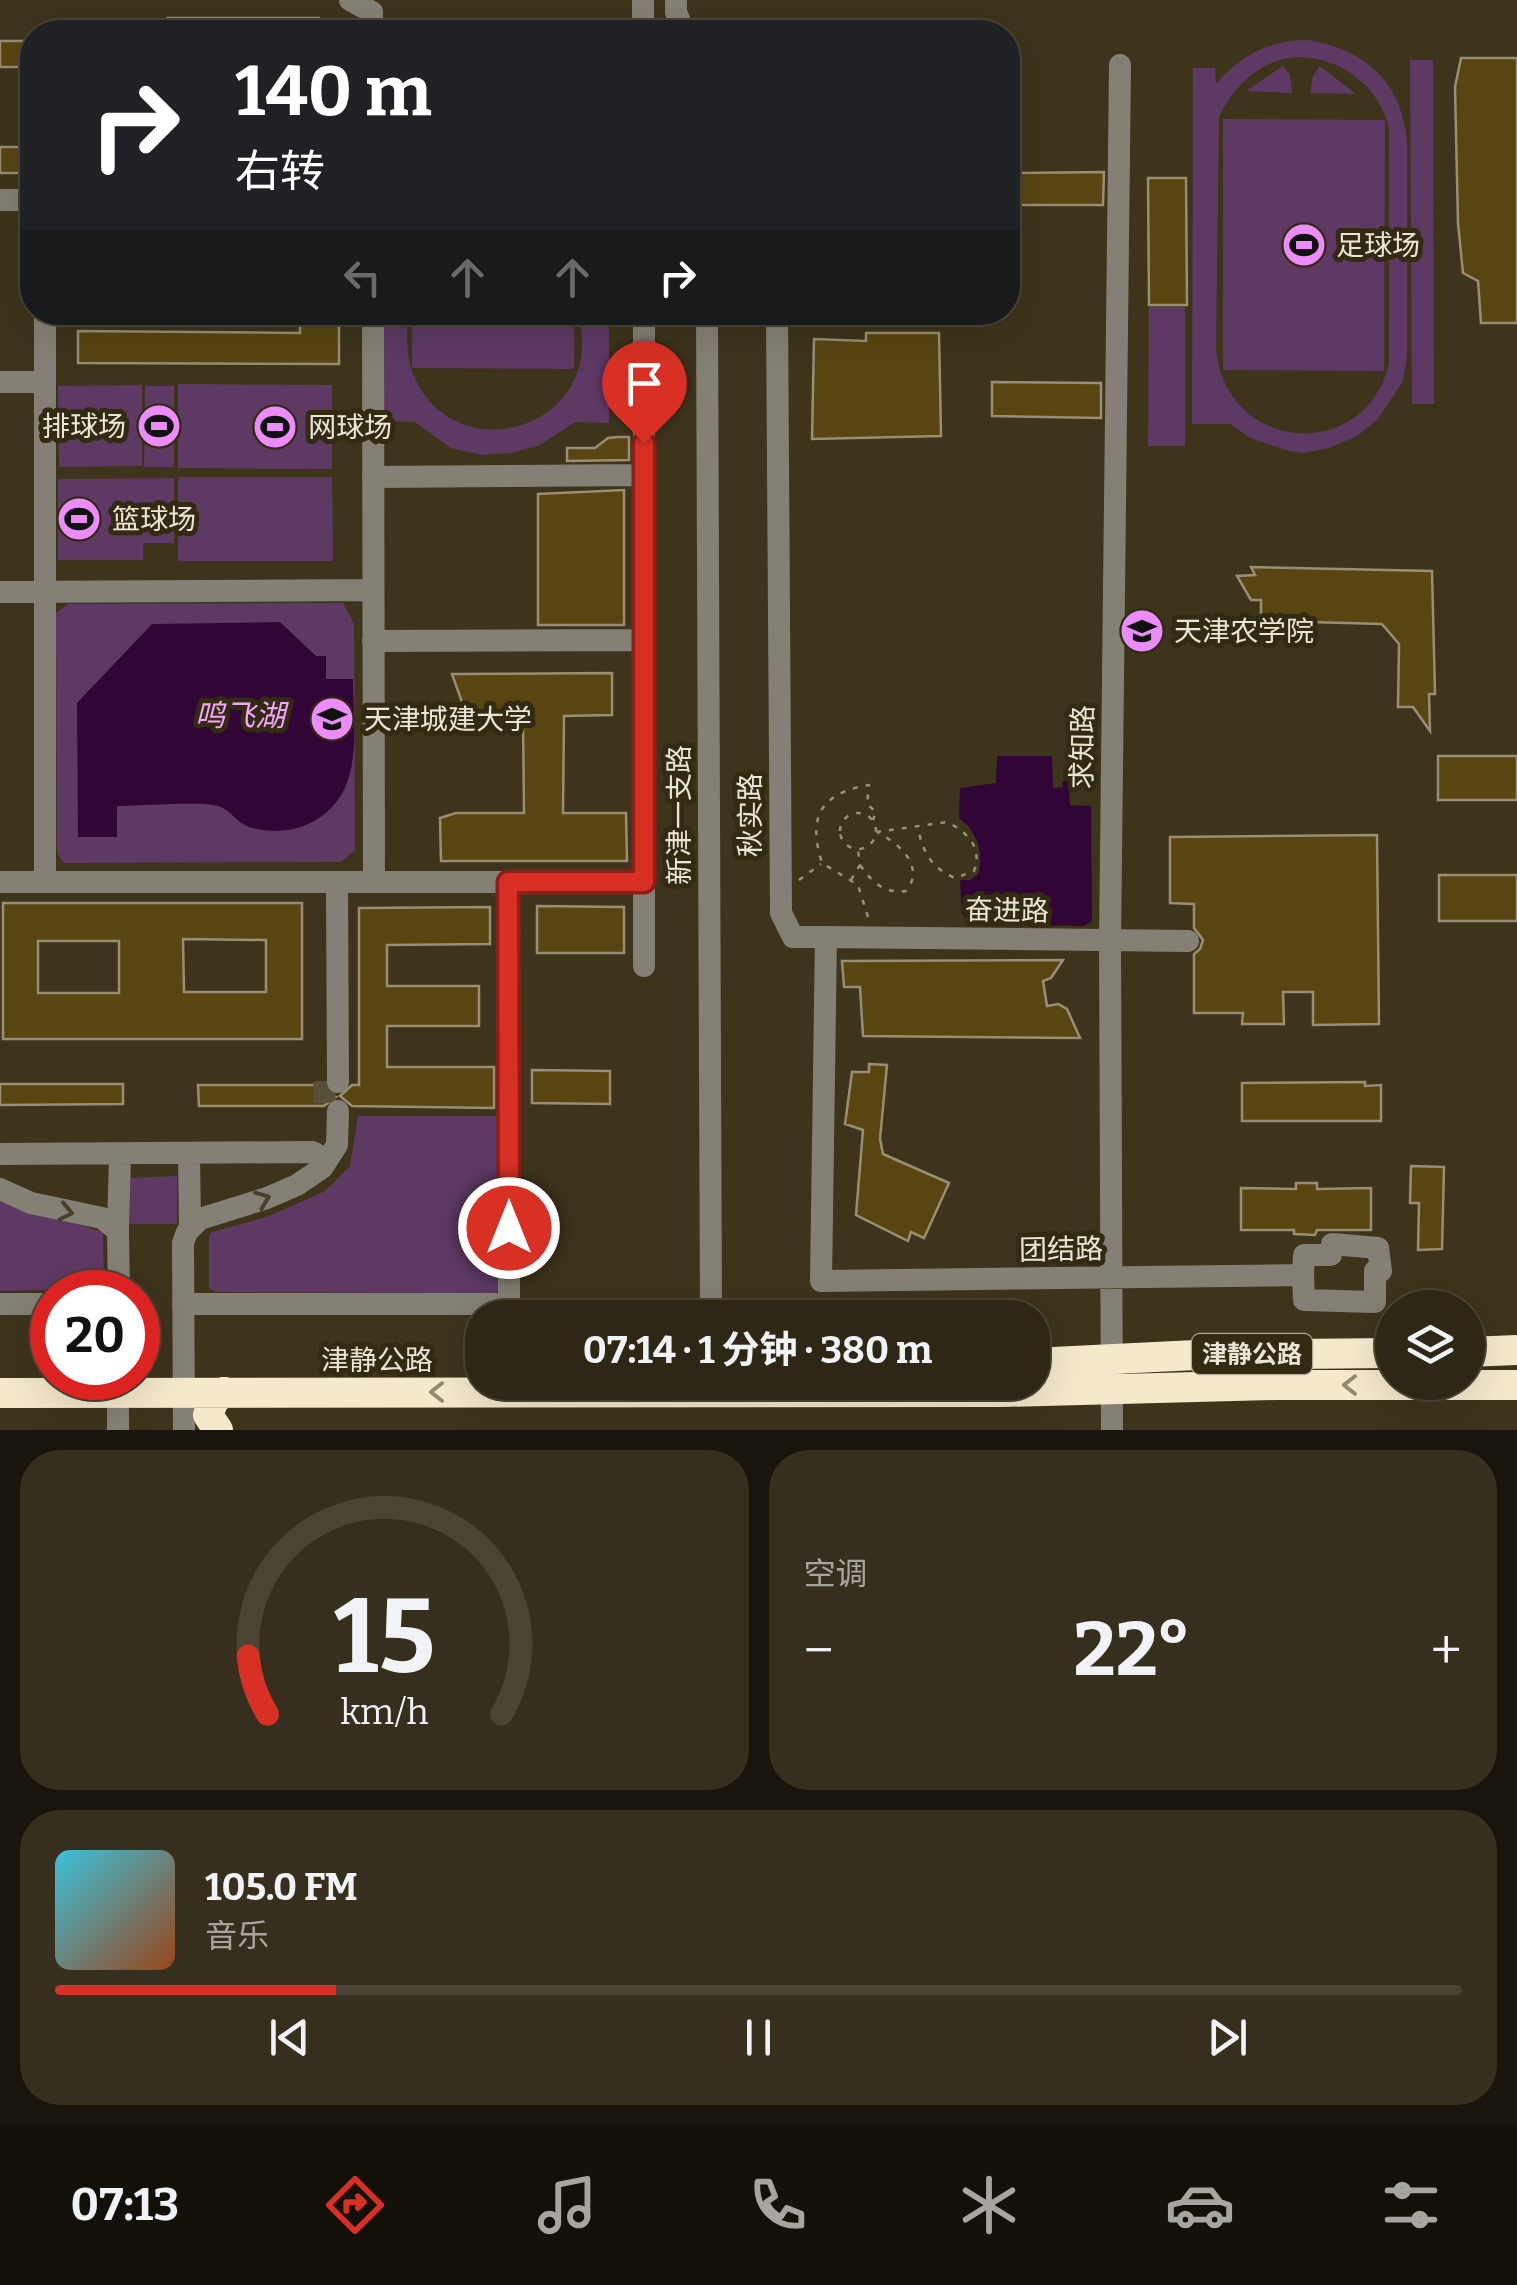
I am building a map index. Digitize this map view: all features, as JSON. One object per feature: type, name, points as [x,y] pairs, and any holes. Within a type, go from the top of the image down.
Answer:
[{"type":"highway","points":[[1485,1351],[1517,1350]]},
{"type":"highway","name":"津静公路","points":[[1050,1362],[1375,1354]]},
{"type":"highway","points":[[1112,1358],[1275,1385]]},
{"type":"highway","name":"津静公路","points":[[1275,1385],[1517,1385]]},
{"type":"highway","points":[[1050,1390],[1275,1385]]},
{"type":"highway","name":"津静公路","points":[[160,1389],[465,1390]]},
{"type":"highway","name":"津静公路","points":[[0,1393],[30,1391]]},
{"type":"highway","points":[[218,1430],[208,1415],[214,1400],[224,1392]]},
{"type":"street","points":[[350,0],[372,12],[372,20]]},
{"type":"street","name":"求知路","points":[[1112,1430],[1110,942],[1120,65]]},
{"type":"street","points":[[45,325],[45,882]]},
{"type":"street","points":[[373,325],[374,882]]},
{"type":"street","points":[[644,325],[644,966]]},
{"type":"street","name":"新津一支路","points":[[707,325],[711,1300]]},
{"type":"street","name":"秋实路","points":[[776,325],[781,913],[793,937],[826,937]]},
{"type":"street","points":[[0,382],[44,382]]},
{"type":"street","points":[[373,477],[644,475]]},
{"type":"street","points":[[0,592],[373,590]]},
{"type":"street","points":[[373,640],[644,640]]},
{"type":"street","points":[[0,882],[644,882]]},
{"type":"street","points":[[330,882],[331,1082]]},
{"type":"street","points":[[184,1304],[509,1304],[508,882]]},
{"type":"street","name":"奋进路","points":[[826,937],[1188,942]]},
{"type":"street","name":"团结路","points":[[826,937],[821,1281],[1303,1275]]},
{"type":"street","points":[[190,1226],[213,1213],[283,1191],[337,1145],[332,1111]]},
{"type":"street","points":[[0,1154],[189,1154],[318,1160]]},
{"type":"street","points":[[119,1270],[120,1154]]},
{"type":"street","points":[[184,1430],[184,1243],[190,1226],[189,1154]]},
{"type":"street","points":[[0,1189],[31,1204],[102,1218],[118,1232]]},
{"type":"street","points":[[0,1304],[30,1304]]},
{"type":"street","points":[[118,1400],[118,1430]]},
{"type":"path","points":[[867,907],[858,885],[822,863],[816,829],[818,814],[828,799],[868,786],[867,804],[876,812],[876,832],[867,846],[858,849],[842,842],[842,821],[857,814],[873,820]]},
{"type":"path","points":[[876,832],[947,822],[974,843],[974,871],[955,878],[942,873],[921,845],[918,827]]},
{"type":"path","points":[[858,849],[860,865],[882,888],[906,892],[912,885],[908,856],[890,838],[876,832]]},
{"type":"path","points":[[792,885],[822,863]]},
{"type":"path","points":[[850,880],[860,865]]},
{"type":"shaded area","points":[[1308,40],[1346,51],[1376,71],[1397,101],[1403,119],[1407,140],[1407,357],[1403,381],[1377,420],[1357,436],[1304,453],[1250,438],[1231,424],[1192,424],[1193,68],[1215,68],[1216,84],[1257,51]],"holes":[[[1287,58],[1316,59],[1357,77],[1377,99],[1389,127],[1389,364],[1375,396],[1353,418],[1326,431],[1297,433],[1269,426],[1244,410],[1226,384],[1216,350],[1219,117],[1233,94],[1263,67]]]},
{"type":"shaded area","points":[[1410,60],[1433,60],[1434,404],[1412,404]]},
{"type":"shaded area","points":[[1283,66],[1290,75],[1292,93],[1246,91]]},
{"type":"shaded area","points":[[1320,66],[1356,94],[1310,93],[1313,76]]},
{"type":"shaded area","name":"足球场","points":[[1223,119],[1385,120],[1384,371],[1223,370]]},
{"type":"shaded area","points":[[1149,307],[1185,307],[1185,446],[1148,446]]},
{"type":"shaded area","points":[[384,325],[407,325],[412,370],[437,409],[458,422],[482,429],[530,422],[551,409],[568,391],[579,367],[581,325],[609,325],[609,423],[575,422],[540,445],[482,455],[451,448],[415,422],[383,421]]},
{"type":"shaded area","points":[[412,325],[574,325],[574,369],[412,368]]},
{"type":"shaded area","points":[[178,384],[332,385],[332,469],[178,468]]},
{"type":"shaded area","points":[[142,385],[142,466],[59,467],[58,386]]},
{"type":"shaded area","name":"排球场","points":[[145,386],[174,386],[174,467],[144,467]]},
{"type":"shaded area","points":[[178,477],[332,477],[333,561],[178,561]]},
{"type":"shaded area","points":[[174,478],[174,543],[143,543],[143,560],[58,560],[58,479]]},
{"type":"shaded area","name":"鸣飞湖","points":[[343,603],[354,624],[355,850],[341,862],[64,863],[57,853],[56,613],[68,604]]},
{"type":"shaded area","points":[[358,1116],[502,1116],[500,1290],[216,1292],[209,1288],[212,1232],[267,1217],[325,1191],[350,1166]]},
{"type":"shaded area","points":[[177,1176],[177,1224],[130,1224],[129,1178]]},
{"type":"shaded area","points":[[0,1199],[103,1232],[104,1270],[30,1270],[30,1290],[0,1291]]},
{"type":"water","name":"鸣飞湖","points":[[280,622],[316,656],[326,656],[326,679],[353,679],[353,757],[342,793],[332,808],[308,824],[267,831],[249,827],[222,808],[210,805],[117,806],[117,837],[78,837],[77,703],[152,624]]},
{"type":"water","points":[[997,756],[1052,756],[1053,788],[1063,787],[1062,781],[1075,781],[1076,792],[1069,792],[1070,805],[1091,806],[1092,921],[1084,926],[970,925],[962,913],[960,880],[970,880],[978,874],[980,858],[975,836],[959,818],[960,788],[996,783]]},
{"type":"building","points":[[168,18],[319,18],[319,20]]},
{"type":"building","points":[[0,41],[20,41],[20,67],[0,67]]},
{"type":"building","points":[[1461,58],[1517,58],[1517,323],[1481,323],[1478,281],[1463,273],[1455,87]]},
{"type":"building","points":[[0,147],[20,147],[20,173],[0,173]]},
{"type":"building","points":[[1104,172],[1103,205],[1020,205],[1020,173]]},
{"type":"building","points":[[1148,178],[1186,178],[1187,305],[1149,305]]},
{"type":"building","points":[[300,325],[339,325],[339,364],[78,363],[78,331],[300,333]]},
{"type":"building","points":[[866,333],[939,333],[941,436],[812,439],[814,339],[866,341]]},
{"type":"building","points":[[992,382],[1101,383],[1101,418],[992,416]]},
{"type":"building","points":[[629,437],[629,460],[567,461],[567,448],[595,448],[608,438]]},
{"type":"building","points":[[624,490],[624,625],[538,625],[538,494]]},
{"type":"building","points":[[1251,567],[1432,571],[1435,694],[1429,694],[1430,731],[1413,707],[1398,707],[1399,644],[1382,624],[1273,621],[1274,628],[1261,627],[1261,600],[1251,600],[1237,576],[1255,575]]},
{"type":"building","points":[[612,673],[612,715],[564,716],[563,813],[626,813],[627,861],[441,861],[440,818],[456,813],[524,813],[523,715],[493,714],[469,722],[452,674]]},
{"type":"building","points":[[1438,756],[1517,756],[1517,800],[1438,800]]},
{"type":"building","points":[[1377,835],[1379,1024],[1313,1025],[1313,992],[1283,992],[1284,1024],[1242,1024],[1243,1013],[1194,1013],[1194,954],[1203,940],[1194,928],[1194,904],[1170,903],[1170,837]]},
{"type":"building","points":[[1439,875],[1517,875],[1517,921],[1439,921]]},
{"type":"building","points":[[3,903],[302,903],[302,1039],[3,1039]],"holes":[[[183,939],[266,940],[266,992],[184,992]],[[38,941],[119,941],[119,993],[38,993]]]},
{"type":"building","points":[[537,906],[624,907],[624,953],[537,953]]},
{"type":"building","points":[[490,907],[490,944],[387,945],[387,986],[479,986],[479,1026],[387,1026],[387,1067],[494,1067],[494,1108],[352,1106],[340,1096],[352,1085],[359,1085],[359,908]]},
{"type":"building","points":[[1063,960],[1051,978],[1043,981],[1047,1006],[1058,1004],[1067,1009],[1080,1038],[863,1036],[860,987],[844,987],[842,961]]},
{"type":"building","points":[[869,1064],[887,1065],[880,1139],[883,1154],[949,1183],[924,1238],[911,1232],[908,1241],[856,1215],[863,1130],[845,1124],[852,1072],[869,1072]]},
{"type":"building","points":[[532,1070],[610,1071],[610,1104],[532,1103]]},
{"type":"building","points":[[1365,1082],[1365,1086],[1381,1085],[1381,1121],[1242,1121],[1242,1083]]},
{"type":"building","points":[[0,1084],[123,1084],[123,1104],[0,1105]]},
{"type":"building","points":[[198,1085],[324,1085],[336,1097],[324,1106],[199,1106]]},
{"type":"building","points":[[1411,1166],[1444,1167],[1442,1249],[1418,1250],[1419,1203],[1410,1203]]},
{"type":"building","points":[[1296,1183],[1317,1183],[1317,1189],[1371,1188],[1371,1230],[1317,1230],[1315,1235],[1294,1234],[1294,1230],[1241,1230],[1241,1188],[1296,1189]]},
{"type":"tunnel","points":[[324,1081],[325,1111]]},
{"type":"place","name":"足球场","points":[[1304,245]]},
{"type":"place","name":"排球场","points":[[159,426]]},
{"type":"place","name":"网球场","points":[[275,427]]},
{"type":"place","name":"篮球场","points":[[79,519]]},
{"type":"place","name":"天津农学院","points":[[1142,631]]},
{"type":"place","name":"天津城建大学","points":[[332,719]]},
{"type":"route","points":[[509,1228],[508,882],[644,882],[644,443]]}]
